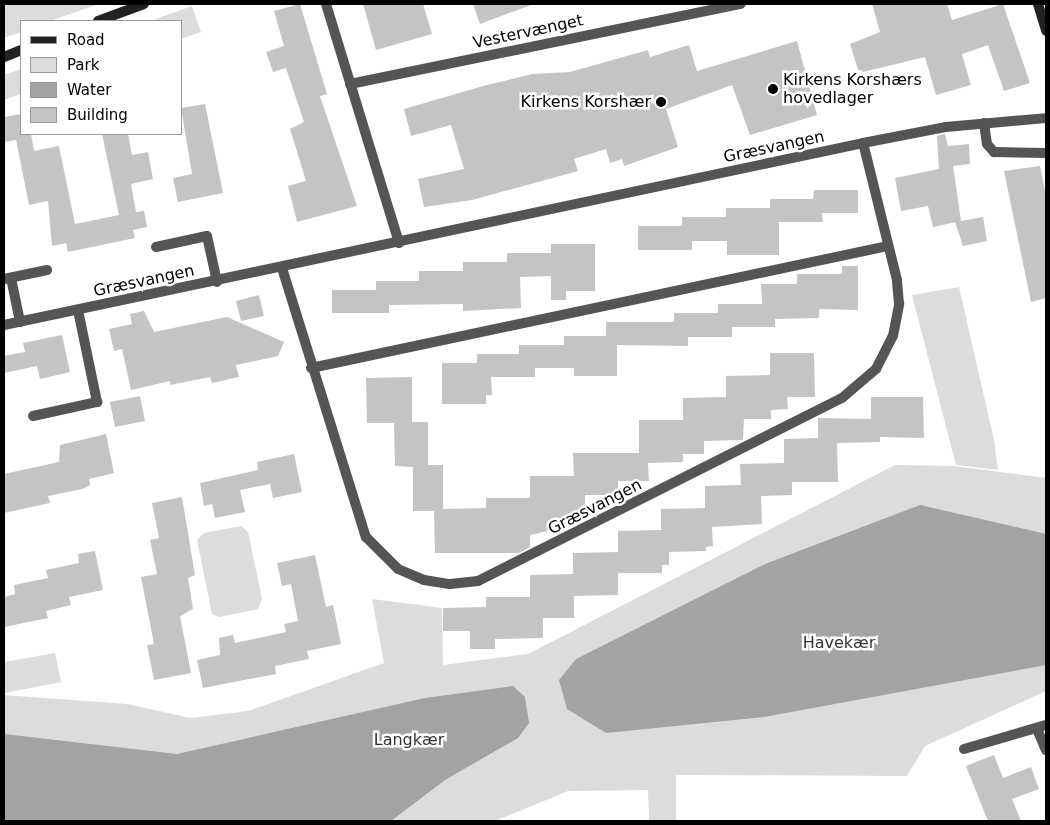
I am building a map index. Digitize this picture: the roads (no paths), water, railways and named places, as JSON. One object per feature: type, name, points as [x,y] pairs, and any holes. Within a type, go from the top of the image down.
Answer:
[{"type":"street","points":[[101,20],[144,4]]},
{"type":"street","points":[[326,4],[399,243]]},
{"type":"street","name":"Vestervænget","points":[[350,84],[741,4]]},
{"type":"street","points":[[1038,4],[1046,31]]},
{"type":"street","points":[[4,57],[20,50]]},
{"type":"street","name":"Græsvangen","points":[[4,325],[217,282],[863,143],[984,123],[1046,118]]},
{"type":"street","points":[[984,123],[987,144],[994,152],[1046,153]]},
{"type":"street","name":"Græsvangen","points":[[282,268],[311,368],[366,537],[398,569],[424,580],[450,584],[478,581],[860,386],[876,369],[893,336],[899,304],[888,246],[863,143]]},
{"type":"street","name":"Græsvangen","points":[[156,247],[207,236],[217,282]]},
{"type":"street","points":[[311,368],[888,246]]},
{"type":"street","points":[[20,322],[7,279],[47,270]]},
{"type":"street","name":"Græsvangen","points":[[33,416],[97,402],[78,310]]},
{"type":"street","points":[[964,750],[1011,732],[1042,727],[1046,750]]},
{"type":"water","points":[[920,505],[1046,534],[1046,665],[764,717],[606,733],[567,709],[559,680],[576,659],[765,564]]},
{"type":"water","points":[[513,686],[525,697],[529,723],[518,738],[445,780],[391,821],[4,821],[4,734],[177,754],[425,698]]},
{"type":"place","name":"Kirkens Korshærs hovedlager","points":[[773,89]]},
{"type":"place","name":"Kirkens Korshær","points":[[661,102]]},
{"type":"park label","name":"Havekær","points":[[839,643]]},
{"type":"park label","name":"Langkær","points":[[409,740]]}]
